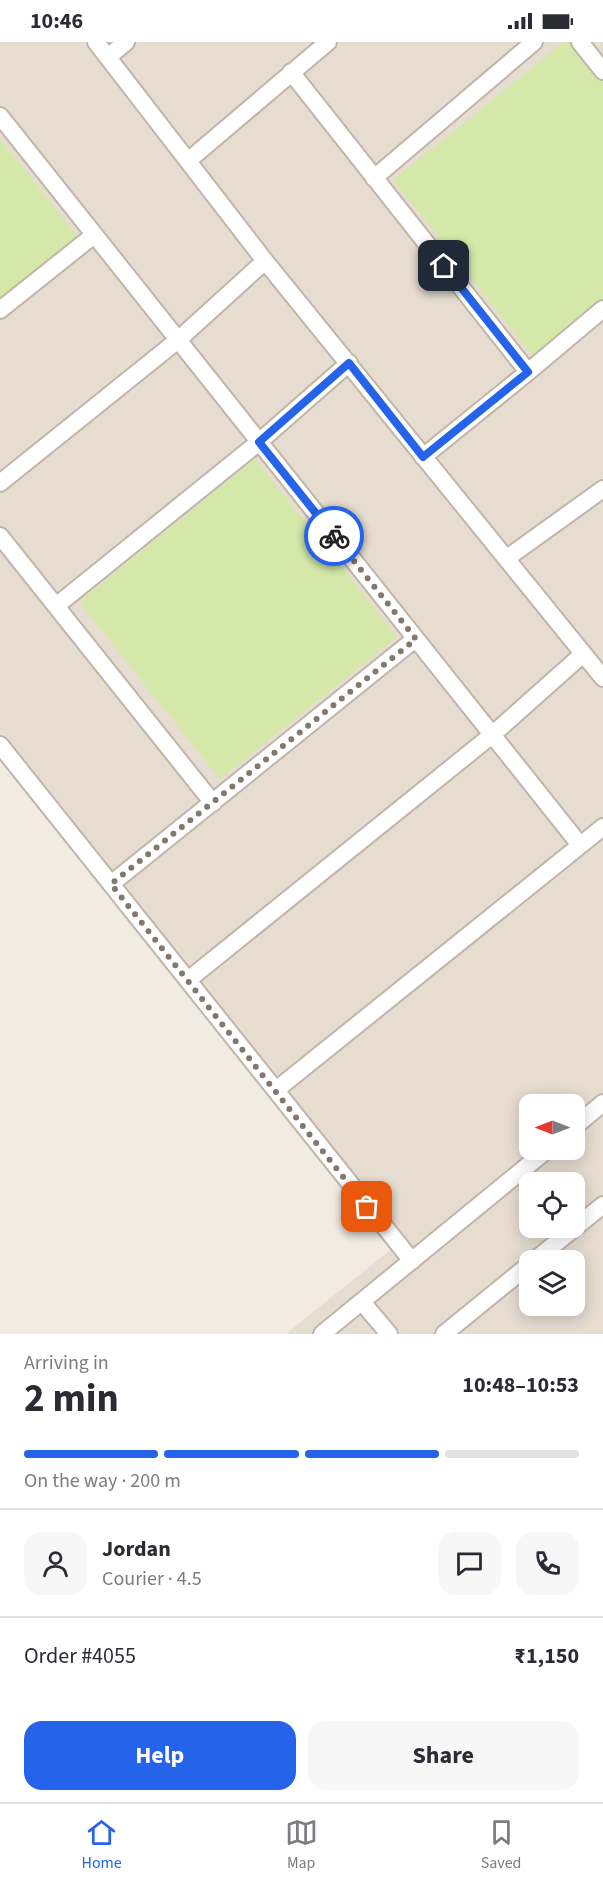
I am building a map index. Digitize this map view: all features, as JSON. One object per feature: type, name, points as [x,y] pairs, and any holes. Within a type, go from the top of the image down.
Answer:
[{"type":"street","points":[[96,42],[265,261],[603,678]]},
{"type":"street","points":[[108,57],[126,42]]},
{"type":"street","points":[[189,160],[328,42]]},
{"type":"street","points":[[374,178],[534,42]]},
{"type":"street","points":[[580,42],[603,71]]},
{"type":"street","points":[[291,72],[528,372]]},
{"type":"street","points":[[0,116],[580,845]]},
{"type":"street","points":[[0,310],[94,235]]},
{"type":"street","points":[[0,483],[178,340],[265,261]]},
{"type":"street","points":[[423,457],[603,309]]},
{"type":"street","points":[[56,606],[259,442],[349,363]]},
{"type":"street","points":[[507,558],[603,489]]},
{"type":"street","points":[[0,536],[213,802]]},
{"type":"street","points":[[111,884],[416,639]]},
{"type":"street","points":[[188,980],[492,735],[584,654]]},
{"type":"street","points":[[0,745],[412,1261]]},
{"type":"street","points":[[276,1090],[603,827]]},
{"type":"street","points":[[585,1118],[603,1103]]},
{"type":"street","points":[[322,1334],[535,1160]]},
{"type":"street","points":[[547,1250],[603,1205]]},
{"type":"street","points":[[444,1334],[519,1273]]},
{"type":"street","points":[[362,1302],[389,1334]]},
{"type":"shaded area","points":[[0,42],[603,42],[603,1334],[286,1334],[400,1242],[0,755]]},
{"type":"green space","points":[[564,42],[580,42],[603,71],[603,300],[533,356],[393,180]]},
{"type":"green space","points":[[0,139],[79,238],[0,301]]},
{"type":"green space","points":[[255,459],[397,637],[220,779],[79,602]]},
{"type":"way so far","points":[[334,536],[416,639],[111,884],[367,1207]]},
{"type":"route","points":[[334,536],[259,442],[349,363],[423,457],[528,372],[444,266]]}]
